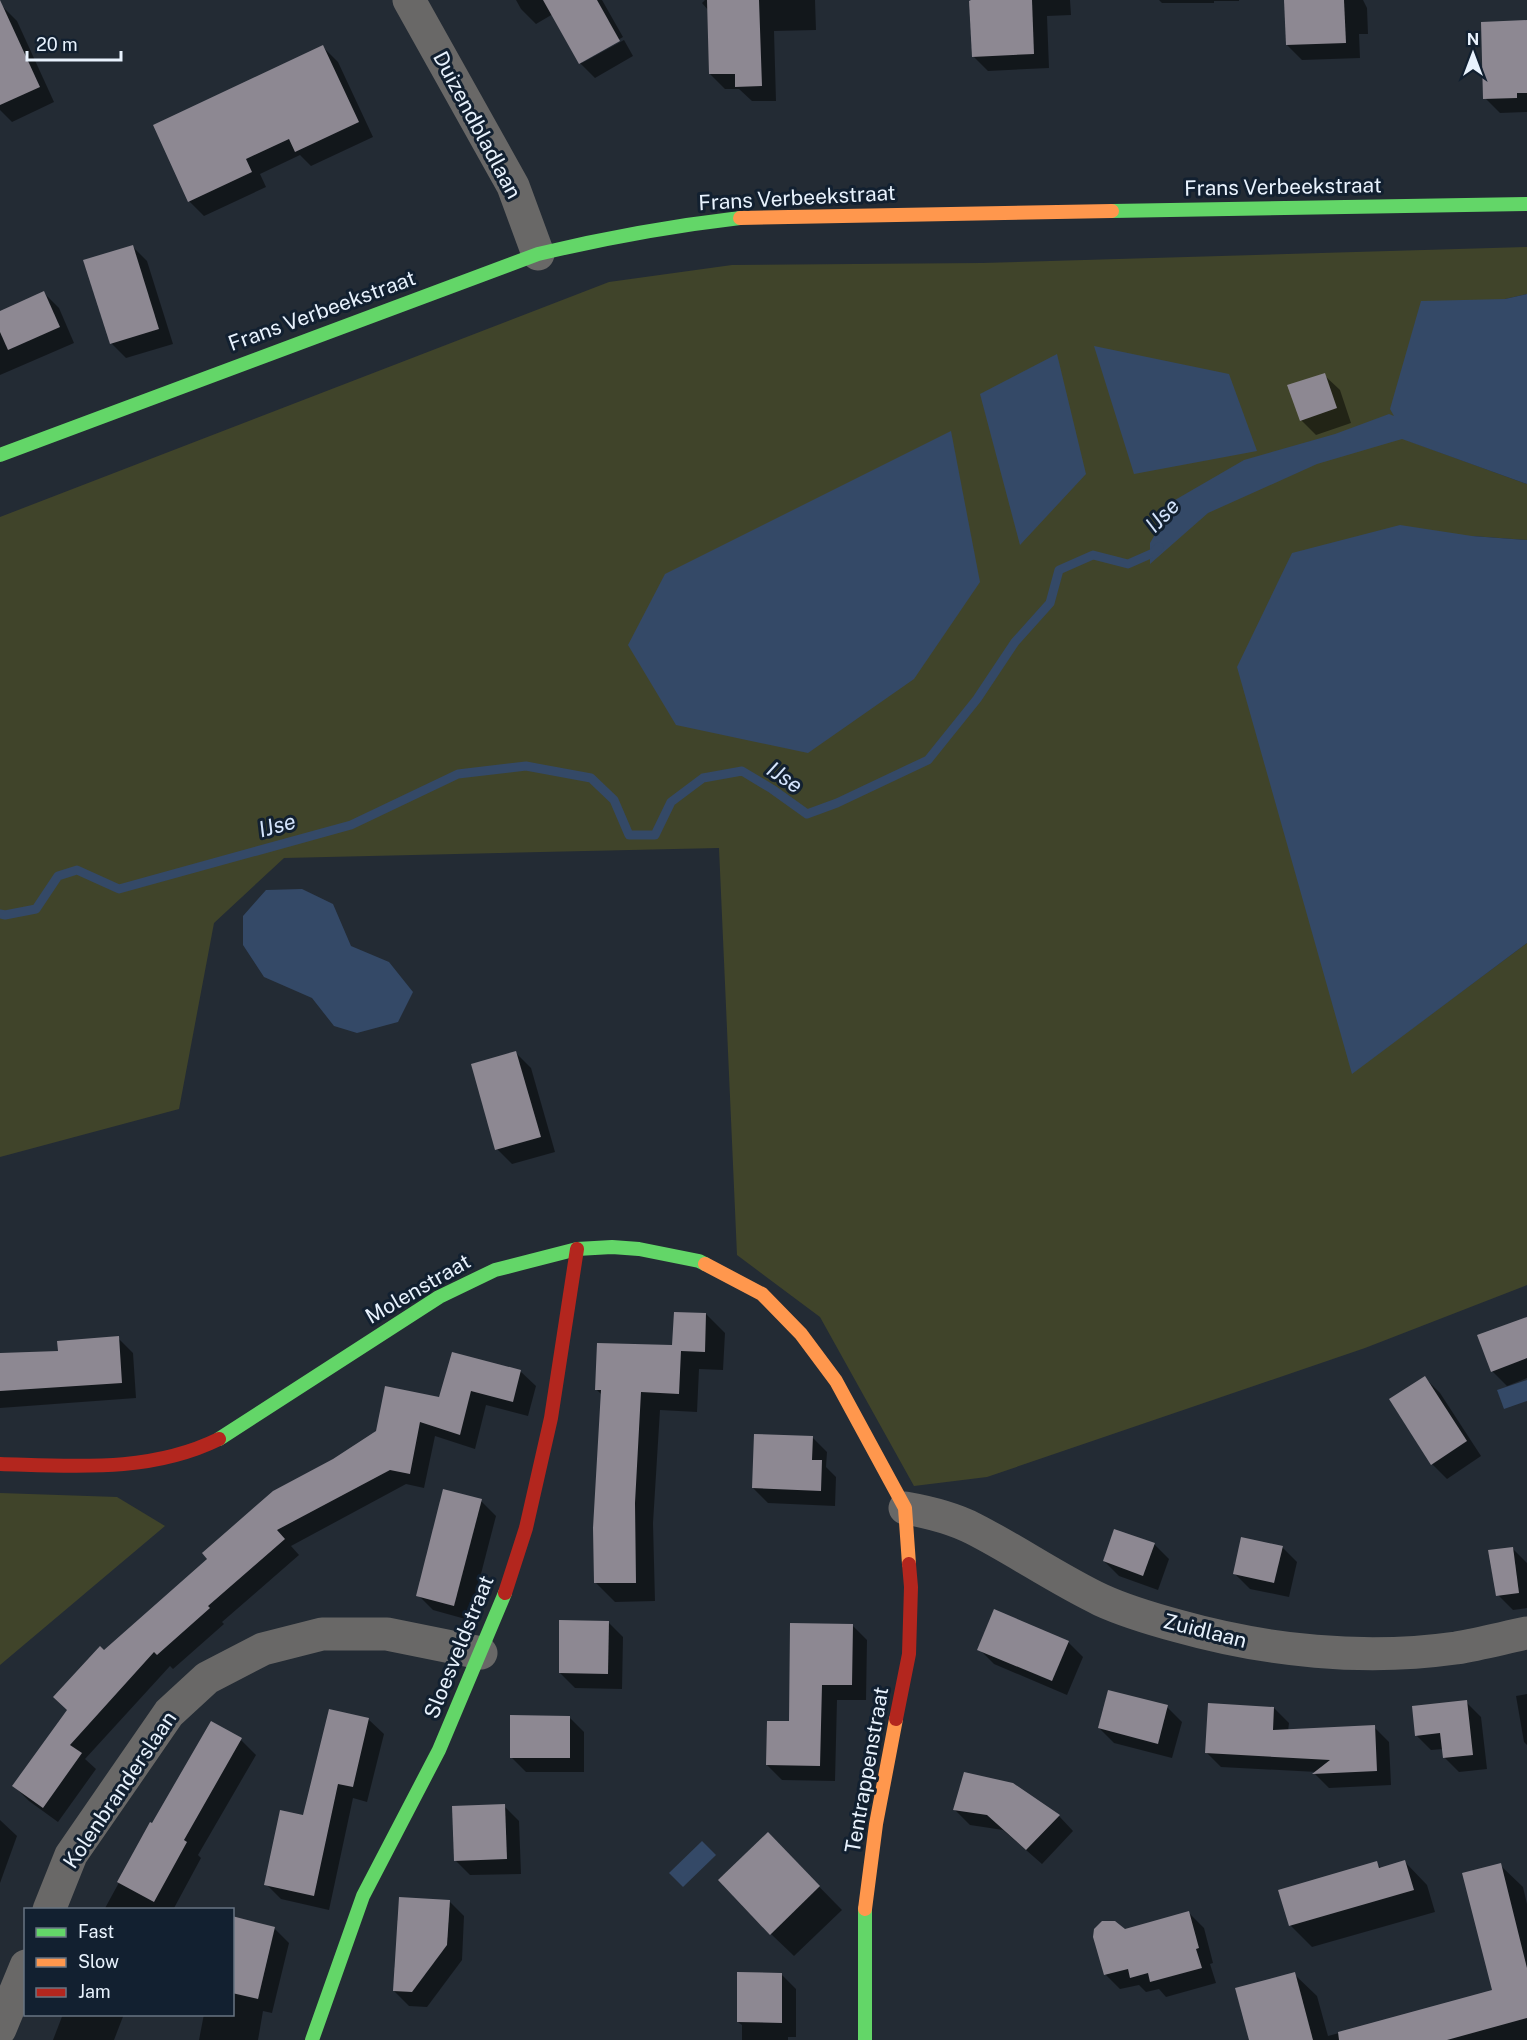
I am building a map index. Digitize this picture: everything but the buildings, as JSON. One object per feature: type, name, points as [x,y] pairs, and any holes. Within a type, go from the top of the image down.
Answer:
[{"type":"street","name":"Duizendbladlaan","points":[[409,0],[513,186],[538,254]]},
{"type":"street","name":"Frans Verbeekstraat","points":[[0,455],[538,254],[608,237],[678,225],[751,217],[1527,204]]},
{"type":"street","name":"Molenstraat","points":[[0,1464],[129,1465],[188,1452],[217,1440],[439,1297],[495,1270],[577,1249],[612,1246],[699,1261],[762,1294],[801,1334],[836,1381],[905,1508]]},
{"type":"street","name":"Sloesveldstraat","points":[[312,2040],[363,1896],[439,1750],[500,1609],[526,1528],[550,1418],[577,1249]]},
{"type":"street","name":"Zuidlaan","points":[[905,1508],[932,1513],[973,1528],[1102,1601],[1219,1638],[1279,1648],[1404,1653],[1456,1648],[1527,1633]]},
{"type":"street","name":"Tentrappenstraat","points":[[865,2040],[864,1920],[876,1824],[909,1654],[911,1587],[905,1508]]},
{"type":"street","name":"Kolenbranderslaan","points":[[50,1908],[71,1855],[169,1713],[207,1677],[263,1649],[322,1634],[387,1634],[481,1653]]},
{"type":"street","points":[[0,2029],[24,1971]]},
{"type":"green space","points":[[1527,247],[1527,294],[1505,299],[1402,426],[1409,441],[1527,484],[1527,540],[1472,536],[1352,1073],[1527,943],[1527,1285],[1365,1348],[987,1477],[914,1486],[820,1317],[737,1255],[719,848],[284,858],[214,923],[179,1109],[0,1157],[0,517],[609,282],[732,265],[982,263]]},
{"type":"green space","points":[[0,1493],[117,1497],[165,1526],[0,1665]]},
{"type":"water","points":[[1527,294],[1527,484],[1402,439],[1317,464],[1208,513],[1150,564],[1150,543],[1175,500],[1244,460],[1335,434],[1389,414],[1394,416],[1390,409],[1421,301],[1505,299]]},
{"type":"water","points":[[1094,346],[1229,374],[1257,451],[1134,474]]},
{"type":"water","points":[[1057,354],[1086,474],[1020,545],[980,394]]},
{"type":"water","points":[[951,431],[980,582],[914,679],[808,753],[676,725],[628,645],[665,574]]},
{"type":"water","points":[[1400,525],[1472,536],[1527,540],[1527,943],[1352,1074],[1237,667],[1292,553]]},
{"type":"water","points":[[302,889],[333,904],[351,946],[389,962],[413,992],[398,1022],[357,1033],[334,1026],[312,998],[264,977],[243,945],[243,916],[266,890]]},
{"type":"water","points":[[1527,1380],[1527,1401],[1504,1409],[1497,1390]]},
{"type":"water","points":[[702,1841],[716,1855],[683,1887],[669,1873]]},
{"type":"waterway","name":"IJse","points":[[0,914],[36,909],[58,876],[77,870],[119,889],[351,825],[458,774],[526,766],[591,778],[614,800],[629,835],[655,835],[671,802],[703,778],[742,771],[807,814],[837,803],[928,760],[977,699],[1015,642],[1050,603],[1059,570],[1093,555],[1128,564],[1153,553],[1159,547]]},
{"type":"traffic: fast","points":[[1112,211],[1527,204]]},
{"type":"traffic: fast","points":[[0,455],[538,254],[638,233],[740,218]]},
{"type":"traffic: fast","points":[[219,1439],[439,1297],[495,1270],[577,1249],[612,1247],[639,1249],[705,1264]]},
{"type":"traffic: fast","points":[[312,2040],[363,1896],[439,1750],[505,1593]]},
{"type":"traffic: fast","points":[[865,1909],[865,2040]]},
{"type":"traffic: slow","points":[[740,218],[1112,211]]},
{"type":"traffic: slow","points":[[705,1264],[762,1294],[801,1334],[836,1381],[905,1508],[909,1564]]},
{"type":"traffic: slow","points":[[865,1909],[876,1824],[896,1719]]},
{"type":"traffic: jam","points":[[505,1593],[526,1528],[551,1418],[577,1249]]},
{"type":"traffic: jam","points":[[0,1464],[84,1466],[139,1462],[166,1458],[219,1439]]},
{"type":"traffic: jam","points":[[896,1719],[909,1654],[911,1587],[909,1564]]}]
